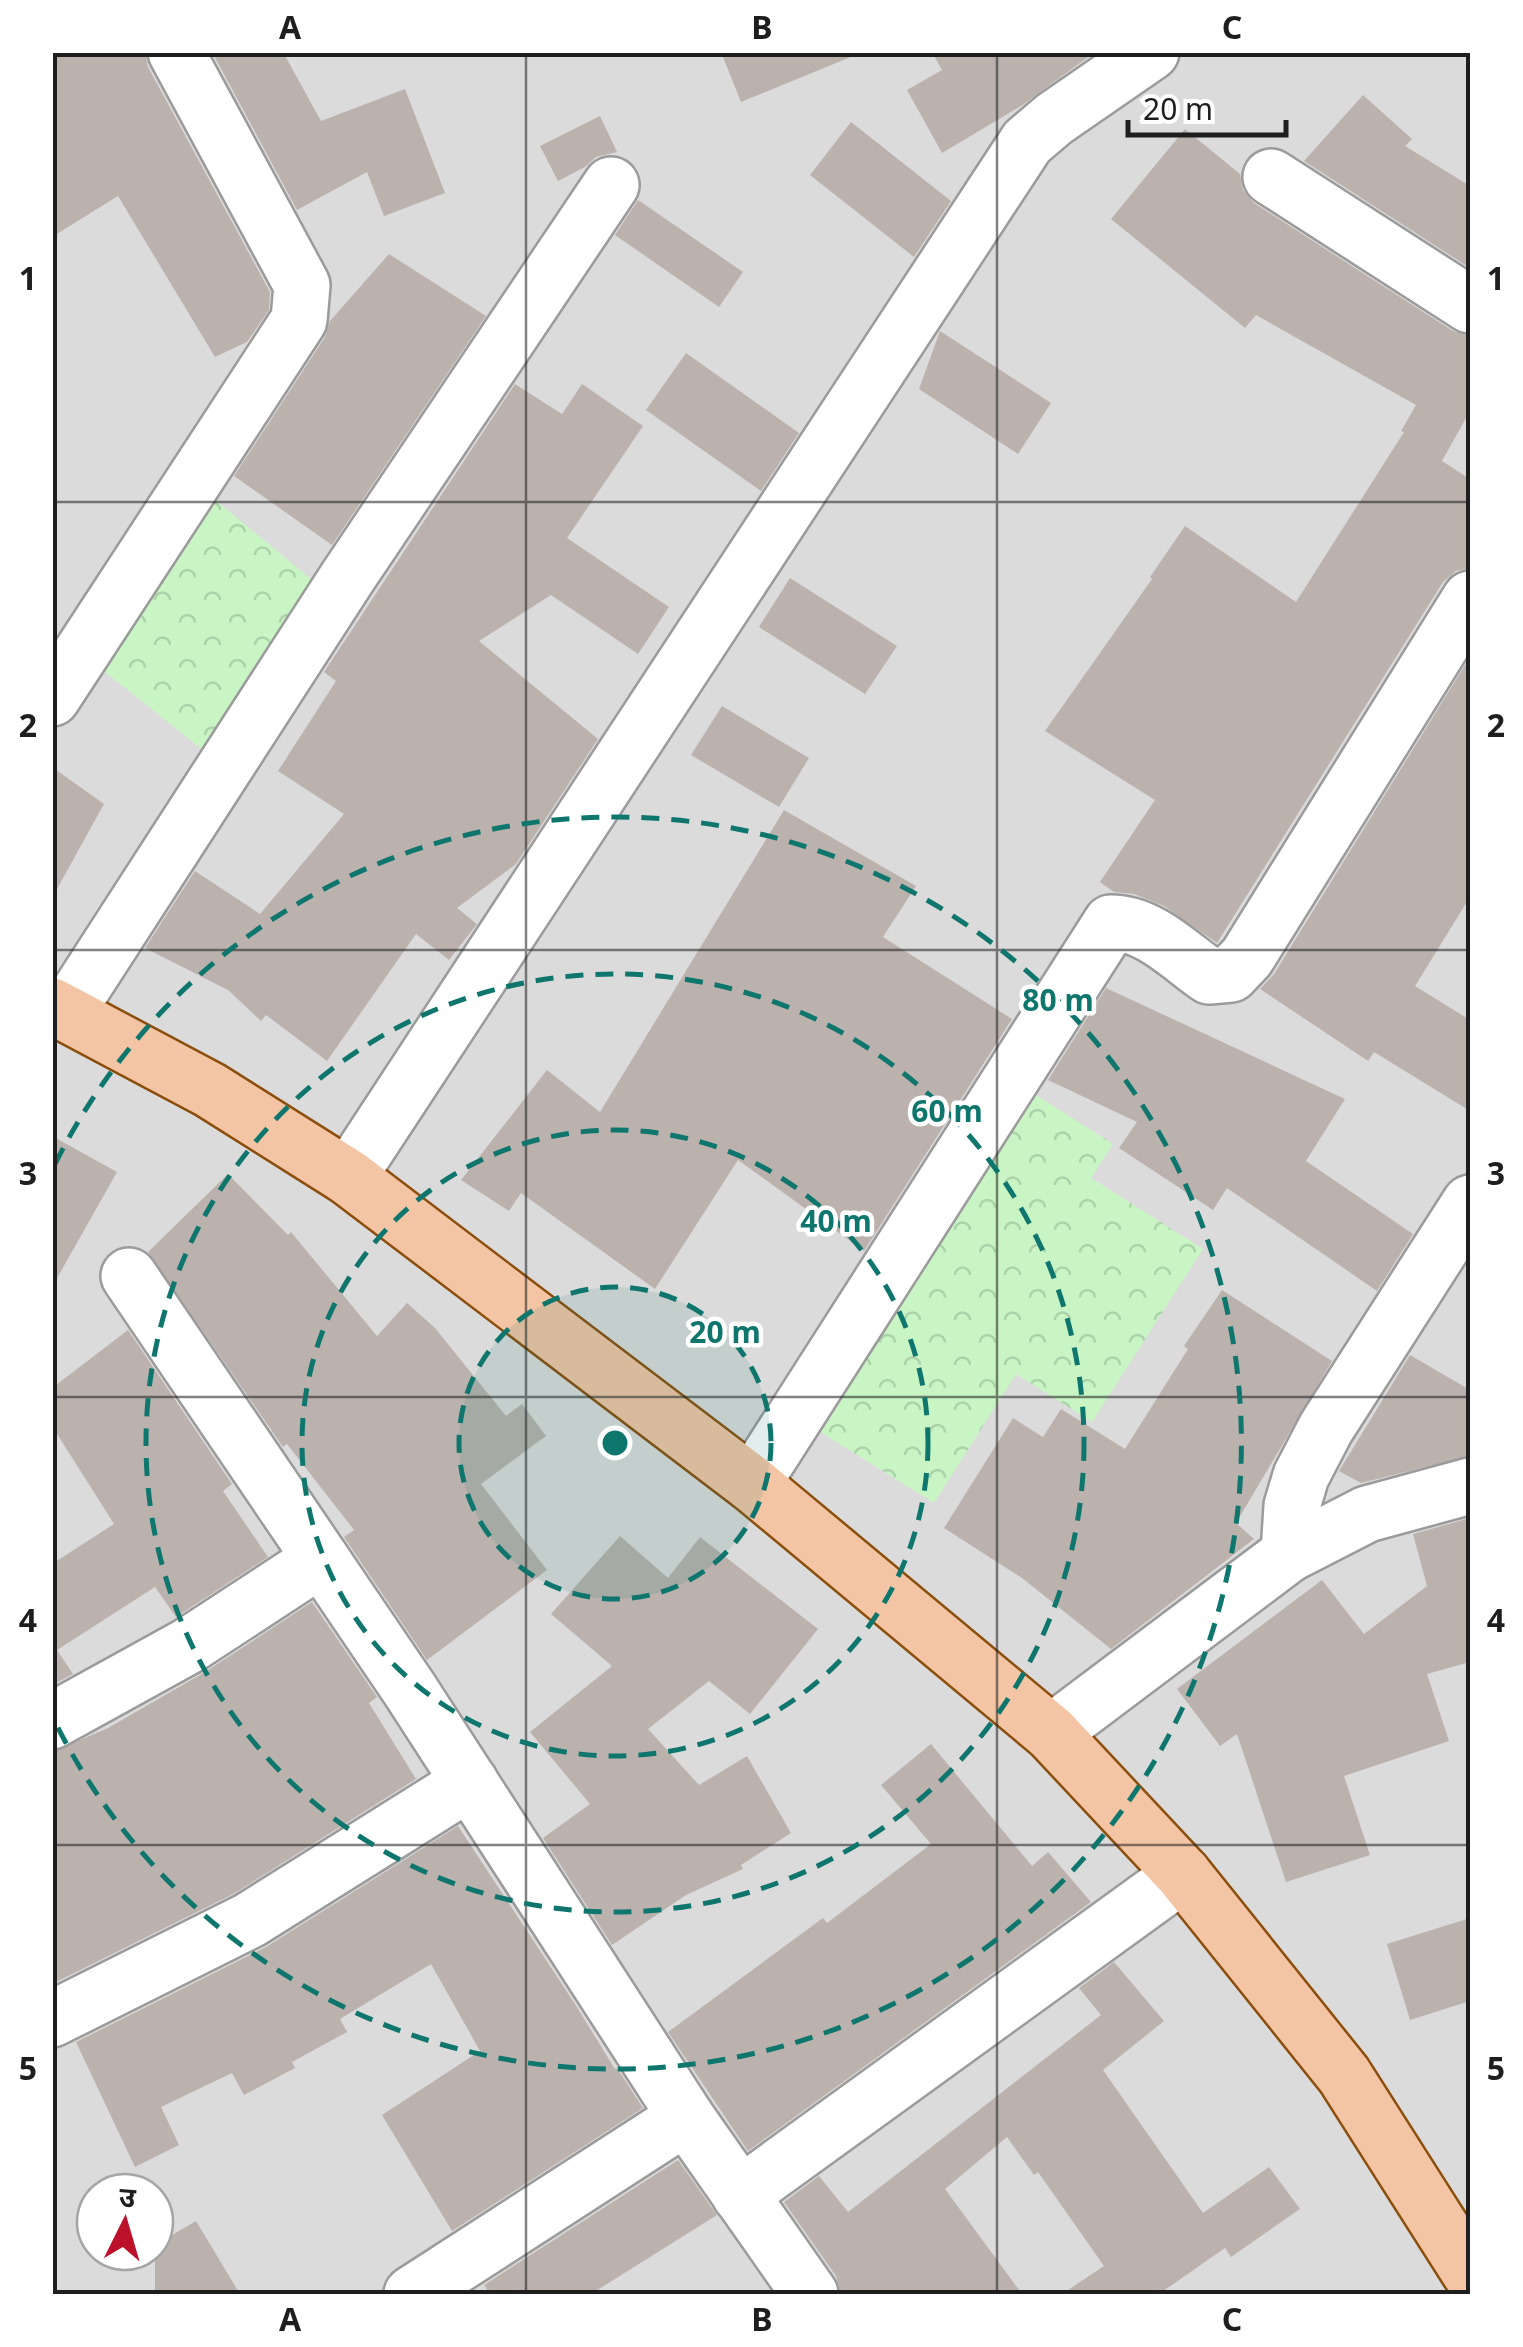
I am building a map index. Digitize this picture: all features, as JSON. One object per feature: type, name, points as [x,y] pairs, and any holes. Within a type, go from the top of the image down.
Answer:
[{"type":"main road","points":[[60,1010],[210,1090],[348,1177],[752,1484],[1051,1733],[1183,1874],[1344,2075],[1470,2273]]},
{"type":"street","points":[[52,698],[299,320],[302,285],[176,52]]},
{"type":"street","points":[[348,1177],[1027,142],[1151,52]]},
{"type":"street","points":[[1270,176],[1470,305]]},
{"type":"street","points":[[60,1010],[611,185]]},
{"type":"street","points":[[752,1484],[1111,924],[1130,923],[1148,932],[1208,976],[1231,974],[1246,957],[1470,599]]},
{"type":"street","points":[[1289,1554],[1292,1506],[1300,1476],[1326,1428],[1470,1203]]},
{"type":"street","points":[[129,1276],[470,1782],[686,2117],[810,2294]]},
{"type":"street","points":[[1051,1733],[1289,1554],[1367,1514],[1470,1486]]},
{"type":"street","points":[[52,1721],[188,1646],[321,1558]]},
{"type":"street","points":[[52,2019],[250,1920],[470,1782]]},
{"type":"street","points":[[740,2195],[1183,1874]]},
{"type":"street","points":[[412,2294],[686,2117]]},
{"type":"shaded area","points":[[52,53],[1470,53],[1470,2294],[53,2294]]},
{"type":"green space","points":[[191,480],[324,590],[204,751],[75,648]]},
{"type":"green space","points":[[1025,1088],[1113,1144],[1091,1178],[1203,1249],[1092,1422],[1016,1374],[934,1503],[809,1425]]},
{"type":"building","points":[[52,52],[145,52],[148,67],[270,292],[269,310],[247,342],[215,357],[118,196],[52,237]]},
{"type":"building","points":[[212,52],[283,52],[321,121],[405,89],[445,193],[384,216],[367,172],[297,210]]},
{"type":"building","points":[[721,52],[857,52],[858,54],[741,102]]},
{"type":"building","points":[[932,52],[1095,52],[1021,106],[942,153],[907,90],[942,70]]},
{"type":"building","points":[[1363,95],[1412,139],[1405,146],[1470,186],[1470,268],[1304,161]]},
{"type":"building","points":[[600,116],[617,152],[596,157],[558,181],[540,146]]},
{"type":"building","points":[[851,122],[951,201],[914,257],[810,175]]},
{"type":"building","points":[[1185,129],[1240,174],[1243,190],[1254,203],[1453,331],[1470,336],[1470,411],[1442,461],[1470,479],[1470,568],[1456,571],[1443,582],[1217,943],[1164,906],[1134,894],[1114,892],[1100,882],[1155,800],[1045,731],[1185,526],[1296,602],[1404,432],[1401,431],[1416,405],[1256,315],[1245,328],[1111,219]]},
{"type":"building","points":[[638,200],[743,272],[719,307],[615,235]]},
{"type":"building","points":[[389,254],[486,316],[332,545],[234,476],[325,337],[330,321]]},
{"type":"building","points":[[940,331],[1051,403],[1018,454],[919,389]]},
{"type":"building","points":[[686,353],[799,433],[761,491],[646,410]]},
{"type":"building","points":[[515,384],[562,414],[582,384],[643,426],[567,538],[669,607],[638,654],[551,595],[479,641],[598,739],[516,864],[457,908],[477,924],[449,960],[416,934],[327,1061],[266,1015],[261,1021],[228,990],[145,948],[195,871],[260,914],[344,814],[278,771],[336,681],[324,672]]},
{"type":"building","points":[[790,578],[897,646],[865,694],[759,627]]},
{"type":"building","points":[[1470,657],[1470,897],[1415,986],[1470,1020],[1470,1111],[1374,1052],[1368,1061],[1260,989],[1274,974]]},
{"type":"building","points":[[722,706],[809,758],[779,807],[691,755]]},
{"type":"building","points":[[52,767],[104,804],[52,898]]},
{"type":"building","points":[[784,810],[916,886],[883,937],[1012,1019],[864,1251],[738,1160],[655,1289],[521,1193],[509,1211],[461,1180],[547,1070],[600,1112]]},
{"type":"building","points":[[1106,988],[1345,1099],[1306,1161],[1413,1234],[1377,1291],[1227,1188],[1213,1210],[1119,1148],[1137,1122],[1048,1080]]},
{"type":"building","points":[[52,1136],[117,1172],[52,1287]]},
{"type":"building","points":[[228,1174],[288,1235],[291,1232],[377,1336],[407,1303],[435,1328],[506,1416],[522,1404],[546,1436],[481,1484],[547,1570],[427,1660],[344,1537],[354,1530],[287,1444],[283,1447],[148,1252]]},
{"type":"building","points":[[1222,1290],[1332,1361],[1236,1523],[1254,1539],[1111,1649],[1022,1578],[944,1528],[1013,1418],[1043,1437],[1061,1409],[1125,1449],[1188,1349],[1184,1346]]},
{"type":"building","points":[[128,1330],[232,1484],[223,1491],[268,1557],[176,1617],[155,1587],[57,1650],[73,1674],[52,1685],[52,1564],[114,1524],[52,1426],[52,1388]]},
{"type":"building","points":[[1410,1355],[1470,1390],[1470,1456],[1361,1483],[1339,1471]]},
{"type":"building","points":[[1470,1518],[1470,1662],[1427,1674],[1449,1741],[1344,1776],[1370,1855],[1286,1882],[1237,1734],[1220,1746],[1177,1689],[1322,1580],[1364,1634],[1427,1586],[1413,1534]]},
{"type":"building","points":[[620,1536],[668,1578],[700,1537],[818,1629],[750,1714],[709,1681],[648,1729],[699,1785],[747,1756],[791,1833],[741,1865],[743,1869],[686,1895],[612,1945],[543,1838],[590,1804],[530,1732],[612,1666],[551,1614]]},
{"type":"building","points":[[312,1602],[377,1697],[369,1703],[416,1779],[235,1893],[52,1984],[52,1752],[108,1728],[205,1672]]},
{"type":"building","points":[[931,1744],[1032,1866],[1048,1852],[1091,1902],[748,2151],[668,2032],[823,1918],[827,1923],[931,1844],[881,1785]]},
{"type":"building","points":[[458,1826],[643,2108],[452,2231],[382,2115],[480,2051],[431,1964],[340,2019],[347,2032],[292,2062],[295,2068],[244,2095],[232,2073],[161,2107],[179,2145],[135,2167],[76,2042],[266,1947]]},
{"type":"building","points":[[1470,1918],[1470,2001],[1410,2020],[1387,1944]]},
{"type":"building","points":[[1114,1962],[1164,2021],[1103,2070],[1203,2213],[1269,2167],[1300,2209],[1231,2257],[1225,2248],[1159,2294],[1062,2294],[1104,2266],[1038,2172],[1034,2175],[1007,2137],[945,2189],[1022,2294],[841,2294],[836,2276],[784,2202],[819,2176],[848,2212],[1101,2015],[1079,1988]]},
{"type":"building","points":[[678,2160],[717,2215],[591,2294],[490,2294],[484,2285]]},
{"type":"building","points":[[196,2221],[240,2294],[155,2294],[155,2272],[175,2272],[175,2233]]}]
